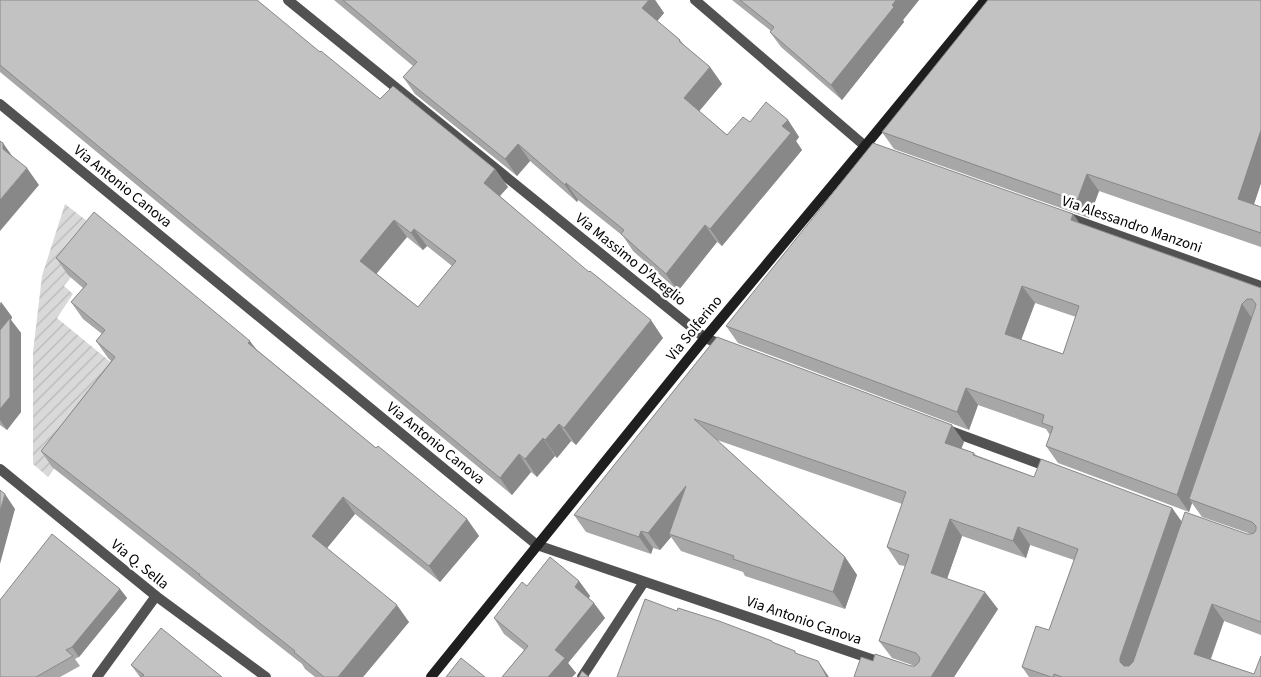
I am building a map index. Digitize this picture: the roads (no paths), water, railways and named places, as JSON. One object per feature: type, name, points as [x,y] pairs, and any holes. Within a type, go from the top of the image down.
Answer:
[{"type":"street","name":"Via Massimo D'Azeglio","points":[[288,0],[705,338],[733,348]]},
{"type":"street","points":[[695,0],[865,146],[884,153]]},
{"type":"street","name":"Via Solferino","points":[[430,677],[705,338],[985,0]]},
{"type":"street","name":"Via Antonio Canova","points":[[0,104],[537,545],[897,668]]},
{"type":"street","name":"Via Alessandro Manzoni","points":[[1054,213],[1261,286]]},
{"type":"street","points":[[935,425],[1064,473]]},
{"type":"street","name":"Via Q. Sella","points":[[0,469],[156,596],[266,677]]},
{"type":"street","points":[[582,677],[644,582]]},
{"type":"street","points":[[97,677],[156,596]]}]
